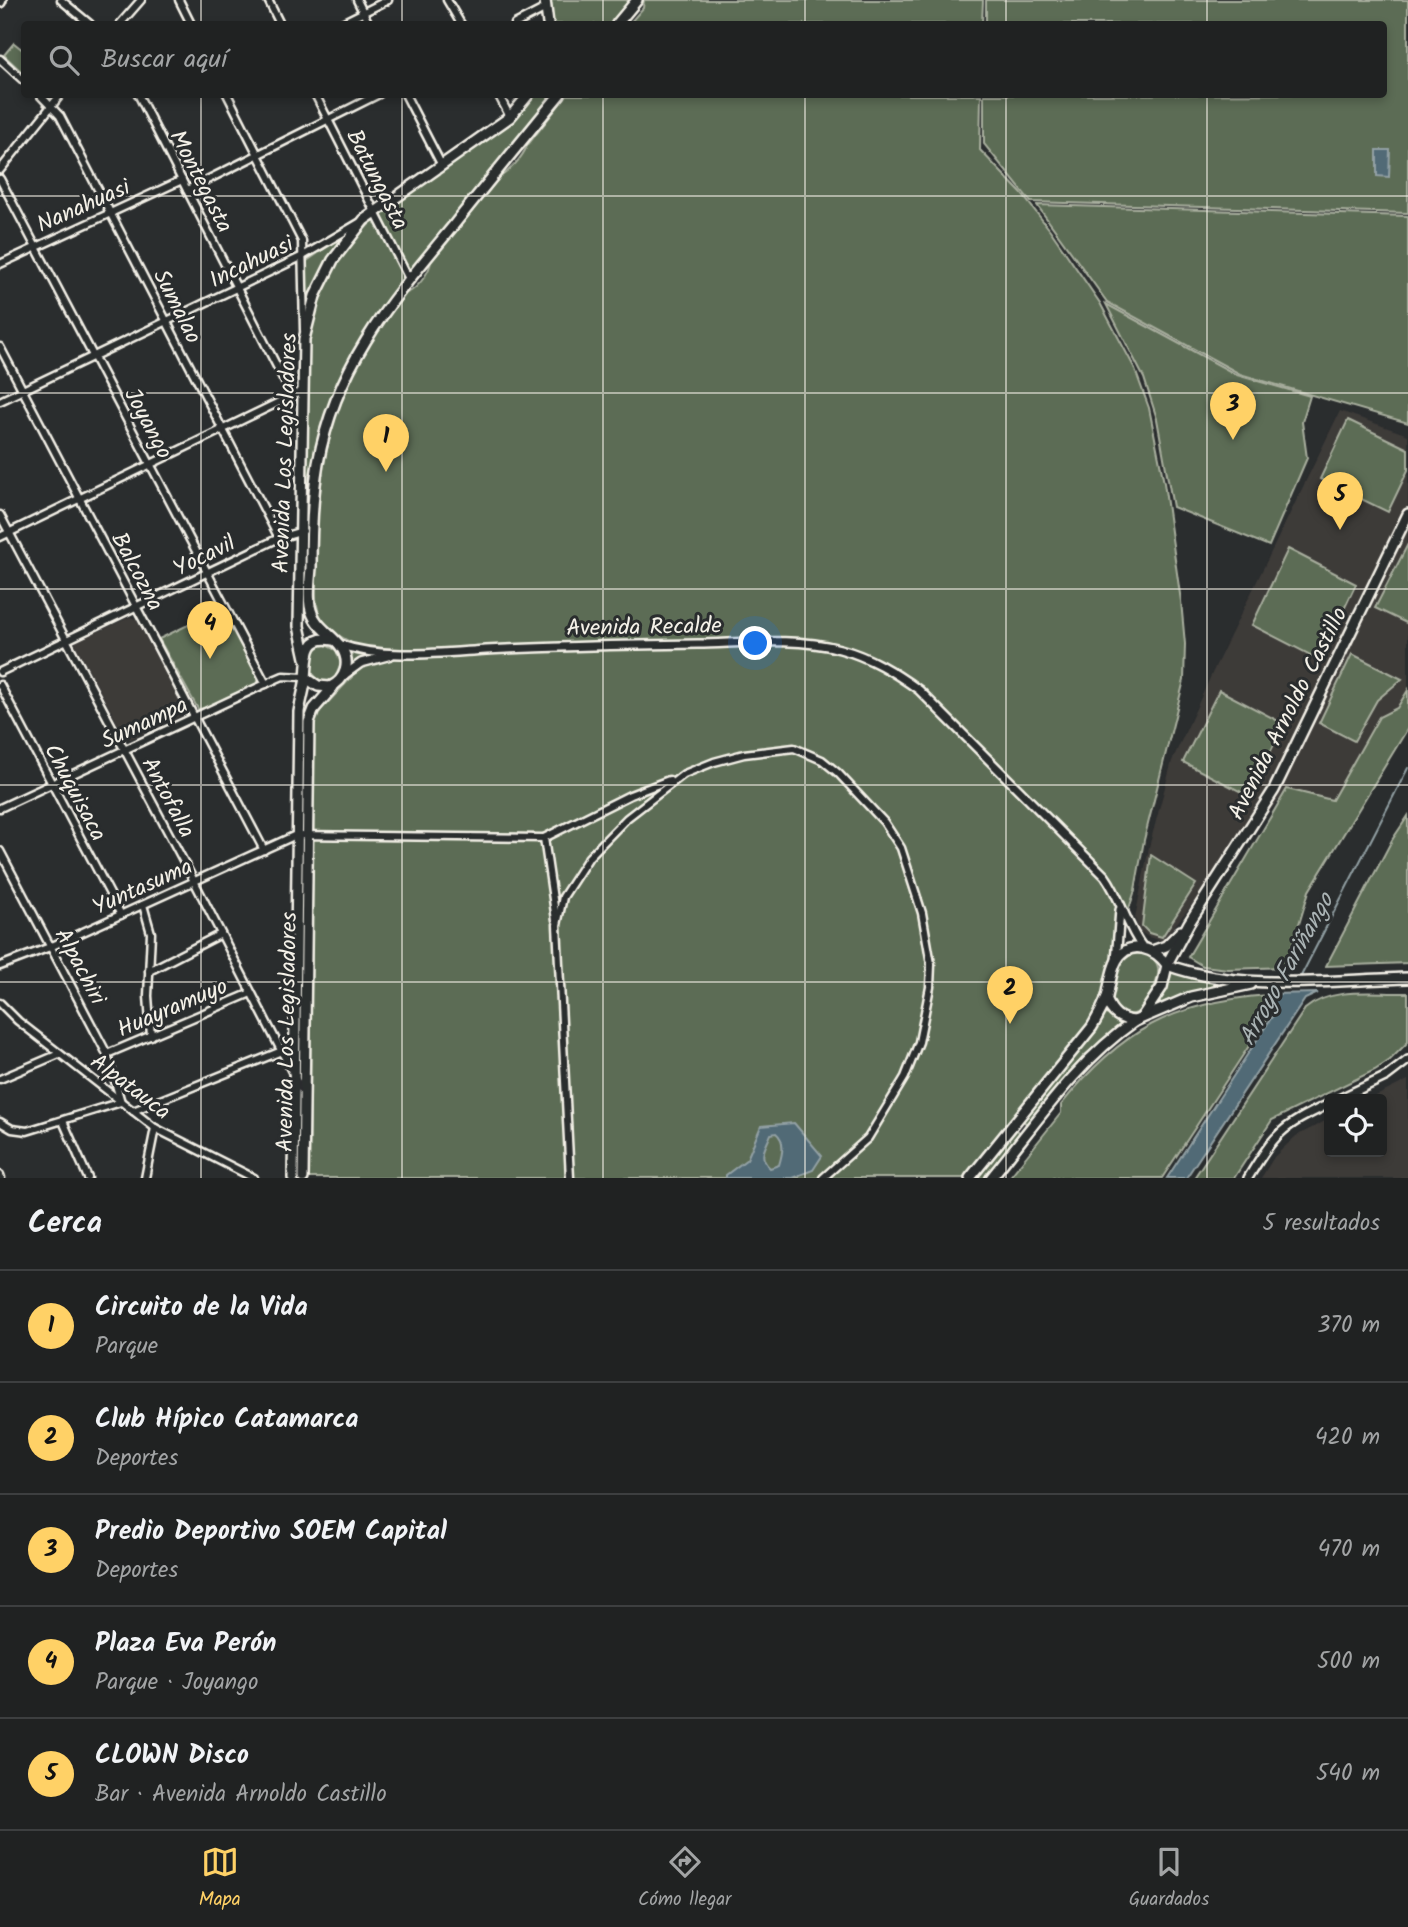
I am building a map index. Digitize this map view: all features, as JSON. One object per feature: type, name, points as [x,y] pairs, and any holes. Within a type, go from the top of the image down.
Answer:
[{"type":"main road","points":[[620,21],[637,0]]},
{"type":"main road","name":"Avenida Los Legisladores","points":[[306,658],[299,626],[302,391],[304,339],[309,313],[334,260],[364,220],[510,117],[526,98]]},
{"type":"main road","name":"Avenida Los Legisladores","points":[[335,642],[314,618],[310,606],[311,531],[321,446],[339,389],[367,338],[409,279],[557,98]]},
{"type":"main road","name":"Avenida Arnoldo Castillo","points":[[1167,965],[1189,922],[1274,790],[1408,514]]},
{"type":"main road","points":[[325,639],[335,642],[346,659],[343,676],[334,685],[322,688],[306,677],[306,658],[314,643],[325,639]]},
{"type":"main road","name":"Avenida Los Legisladores","points":[[293,1178],[299,712],[306,677]]},
{"type":"main road","name":"Avenida Los Legisladores","points":[[303,1178],[309,722],[314,709],[334,685]]},
{"type":"main road","name":"Avenida Arnoldo Castillo","points":[[1148,949],[1170,943],[1189,922]]},
{"type":"main road","points":[[970,1178],[1092,1027],[1106,999],[1116,962],[1129,949],[1148,949],[1167,965],[1199,975],[1262,981],[1408,978]]},
{"type":"main road","points":[[1106,999],[1113,1014],[1127,1021],[1139,1019],[1162,987],[1167,965]]},
{"type":"main road","points":[[991,1178],[1070,1079],[1100,1047],[1139,1019],[1191,997],[1262,981]]},
{"type":"street","points":[[61,0],[86,21]]},
{"type":"street","points":[[123,21],[141,0]]},
{"type":"street","points":[[178,0],[189,21]]},
{"type":"street","points":[[268,0],[278,21]]},
{"type":"street","points":[[357,0],[367,21]]},
{"type":"street","points":[[346,21],[388,0]]},
{"type":"street","points":[[447,0],[459,21]]},
{"type":"street","points":[[520,21],[545,4]]},
{"type":"street","points":[[0,59],[21,78]]},
{"type":"street","name":"Sumalao","points":[[43,98],[60,116],[279,538]]},
{"type":"street","points":[[0,170],[58,98]]},
{"type":"street","name":"Montegasta","points":[[140,98],[292,396]]},
{"type":"street","points":[[229,98],[302,241],[304,339]]},
{"type":"street","name":"Batungasta","points":[[317,98],[409,279]]},
{"type":"street","points":[[187,190],[371,98]]},
{"type":"street","points":[[407,98],[441,164]]},
{"type":"street","points":[[500,98],[510,117]]},
{"type":"street","name":"Joyango","points":[[0,179],[266,684]]},
{"type":"street","name":"Nanahuasi","points":[[0,264],[182,180]]},
{"type":"street","name":"Incahuasi","points":[[0,401],[303,256],[364,220]]},
{"type":"street","name":"Balcozna","points":[[0,346],[264,850]]},
{"type":"street","points":[[0,537],[302,391]]},
{"type":"street","name":"Antofalla","points":[[0,515],[194,881],[304,1096]]},
{"type":"street","name":"Yocavil","points":[[0,672],[279,538],[300,531],[311,531]]},
{"type":"street","name":"Avenida Recalde","points":[[335,642],[352,648],[443,654],[537,647],[786,642],[815,644],[866,657],[893,671],[919,690],[1105,876],[1134,936],[1148,949]]},
{"type":"street","name":"Avenida Recalde","points":[[343,676],[361,663],[398,653]]},
{"type":"street","name":"Sumampa","points":[[0,808],[283,676],[306,677]]},
{"type":"street","name":"Chuquisaca","points":[[0,685],[121,915]]},
{"type":"street","points":[[296,835],[544,838],[630,795],[714,762],[744,754],[794,748],[822,760],[884,822],[901,848],[922,912],[931,964],[926,1016],[905,1077],[868,1138],[823,1178]]},
{"type":"street","points":[[557,925],[563,897],[589,857],[627,818],[684,774]]},
{"type":"street","name":"Yuntasuma","points":[[0,966],[50,947],[296,835]]},
{"type":"street","points":[[544,838],[557,925],[570,1178]]},
{"type":"street","name":"Alpachiri","points":[[0,851],[107,1054],[121,1102]]},
{"type":"street","points":[[143,905],[151,933],[151,1036]]},
{"type":"street","points":[[1116,962],[1121,906]]},
{"type":"street","points":[[149,971],[221,934]]},
{"type":"street","name":"Huayramuyo","points":[[107,1054],[251,993]]},
{"type":"street","name":"Alpatauca","points":[[0,1003],[18,1021],[155,1128],[254,1178]]},
{"type":"street","points":[[133,1111],[293,1046]]},
{"type":"street","points":[[0,1079],[60,1054]]},
{"type":"street","points":[[1349,1094],[1387,1076],[1408,1060]]},
{"type":"street","points":[[0,1122],[12,1129],[27,1130],[121,1102]]},
{"type":"street","points":[[1248,1178],[1278,1132],[1324,1107]]},
{"type":"street","points":[[63,1121],[88,1178]]},
{"type":"street","points":[[145,1178],[155,1128]]},
{"type":"shaded area","points":[[1340,411],[1408,435],[1408,690],[1397,708],[1379,717],[1332,800],[1287,790],[1162,941],[1148,937],[1139,931],[1135,918],[1149,847],[1172,761]]},
{"type":"shaded area","points":[[130,617],[136,619],[185,711],[183,715],[126,739],[75,644]]},
{"type":"shaded area","points":[[1408,1080],[1408,1178],[1261,1178],[1274,1157],[1296,1136],[1324,1122],[1324,1157],[1387,1157],[1387,1094],[1380,1094]]},
{"type":"green space","points":[[551,0],[633,0],[616,21],[552,21]]},
{"type":"green space","points":[[644,0],[983,0],[982,21],[632,21],[643,8]]},
{"type":"green space","points":[[986,0],[1408,0],[1408,213],[1031,202],[984,144],[984,98],[1387,98],[1387,21],[986,21]]},
{"type":"green space","points":[[14,43],[21,49],[21,71],[4,55]]},
{"type":"green space","points":[[532,98],[554,98],[397,288],[357,346],[329,403],[319,436],[308,521],[305,522],[307,358],[314,314],[326,281],[352,242],[382,211],[512,120]]},
{"type":"green space","points":[[565,98],[981,98],[980,150],[1021,193],[1050,230],[1100,303],[1134,367],[1149,408],[1164,483],[1181,601],[1185,644],[1184,680],[1144,840],[1135,890],[1096,1012],[964,1178],[309,1178],[314,727],[320,711],[352,677],[350,642],[324,623],[316,600],[318,508],[327,451],[343,396],[354,370],[384,319],[402,296],[421,282],[431,261],[499,178],[519,160]]},
{"type":"green space","points":[[1037,205],[1408,216],[1408,423],[1240,374],[1107,302]]},
{"type":"green space","points":[[347,233],[320,276],[307,305],[307,261]]},
{"type":"green space","points":[[1106,304],[1237,375],[1310,396],[1302,422],[1307,458],[1269,546],[1173,507],[1157,419],[1144,378]]},
{"type":"green space","points":[[1348,420],[1408,449],[1408,470],[1388,512],[1320,479]]},
{"type":"green space","points":[[1408,544],[1408,624],[1375,608]]},
{"type":"green space","points":[[1288,549],[1356,584],[1320,660],[1252,625]]},
{"type":"green space","points":[[192,623],[201,642],[233,627],[258,676],[258,683],[206,708],[198,709],[159,639]]},
{"type":"green space","points":[[324,644],[336,650],[341,664],[335,678],[327,682],[315,676],[310,664],[314,652]]},
{"type":"green space","points":[[1352,654],[1402,679],[1377,700],[1354,741],[1319,723]]},
{"type":"green space","points":[[1219,690],[1284,724],[1249,796],[1183,762]]},
{"type":"green space","points":[[1408,690],[1408,728],[1309,891],[1286,967],[1228,969],[1203,966],[1188,957],[1287,789],[1332,800],[1379,717],[1397,708]]},
{"type":"green space","points":[[1408,816],[1408,963],[1326,966],[1392,840]]},
{"type":"green space","points":[[1151,855],[1196,884],[1162,937],[1149,933],[1142,926]]},
{"type":"green space","points":[[1138,952],[1153,959],[1157,964],[1158,975],[1154,989],[1143,1008],[1128,1015],[1115,1009],[1112,984],[1124,960]]},
{"type":"green space","points":[[1172,971],[1193,979],[1230,983],[1156,1005]]},
{"type":"green space","points":[[1368,992],[1408,993],[1408,1042],[1375,1070],[1272,1120],[1234,1178],[1194,1178],[1305,1009],[1328,997]]},
{"type":"green space","points":[[1269,995],[1274,1008],[1162,1178],[1009,1178],[1061,1113],[1061,1105],[1083,1079],[1128,1039],[1177,1013],[1235,999]]},
{"type":"green space","points":[[1105,1013],[1122,1025],[1085,1055],[1027,1124],[1022,1120],[1092,1035]]},
{"type":"green space","points":[[1015,1128],[1020,1133],[984,1178],[975,1178]]},
{"type":"water","points":[[1377,150],[1390,150],[1389,177],[1377,176]]},
{"type":"water","points":[[1318,993],[1305,999],[1186,1178],[1167,1178],[1277,1009],[1271,994]]},
{"type":"water","points":[[794,1123],[822,1156],[813,1170],[792,1178],[726,1178],[726,1175],[747,1159],[761,1126]],"holes":[[[776,1133],[782,1148],[779,1165],[770,1168],[764,1160],[764,1152],[771,1134]]]},
{"type":"waterway","name":"Arroyo Fariñango","points":[[1300,978],[1408,768]]},
{"type":"place","name":"Predio Deportivo SOEM Capital","points":[[1233,440]]},
{"type":"place","name":"Circuito de la Vida","points":[[386,472]]},
{"type":"place","name":"CLOWN Disco","points":[[1340,530]]},
{"type":"place","name":"Plaza Eva Perón","points":[[210,659]]},
{"type":"place","name":"Club Hípico Catamarca","points":[[1010,1024]]}]
